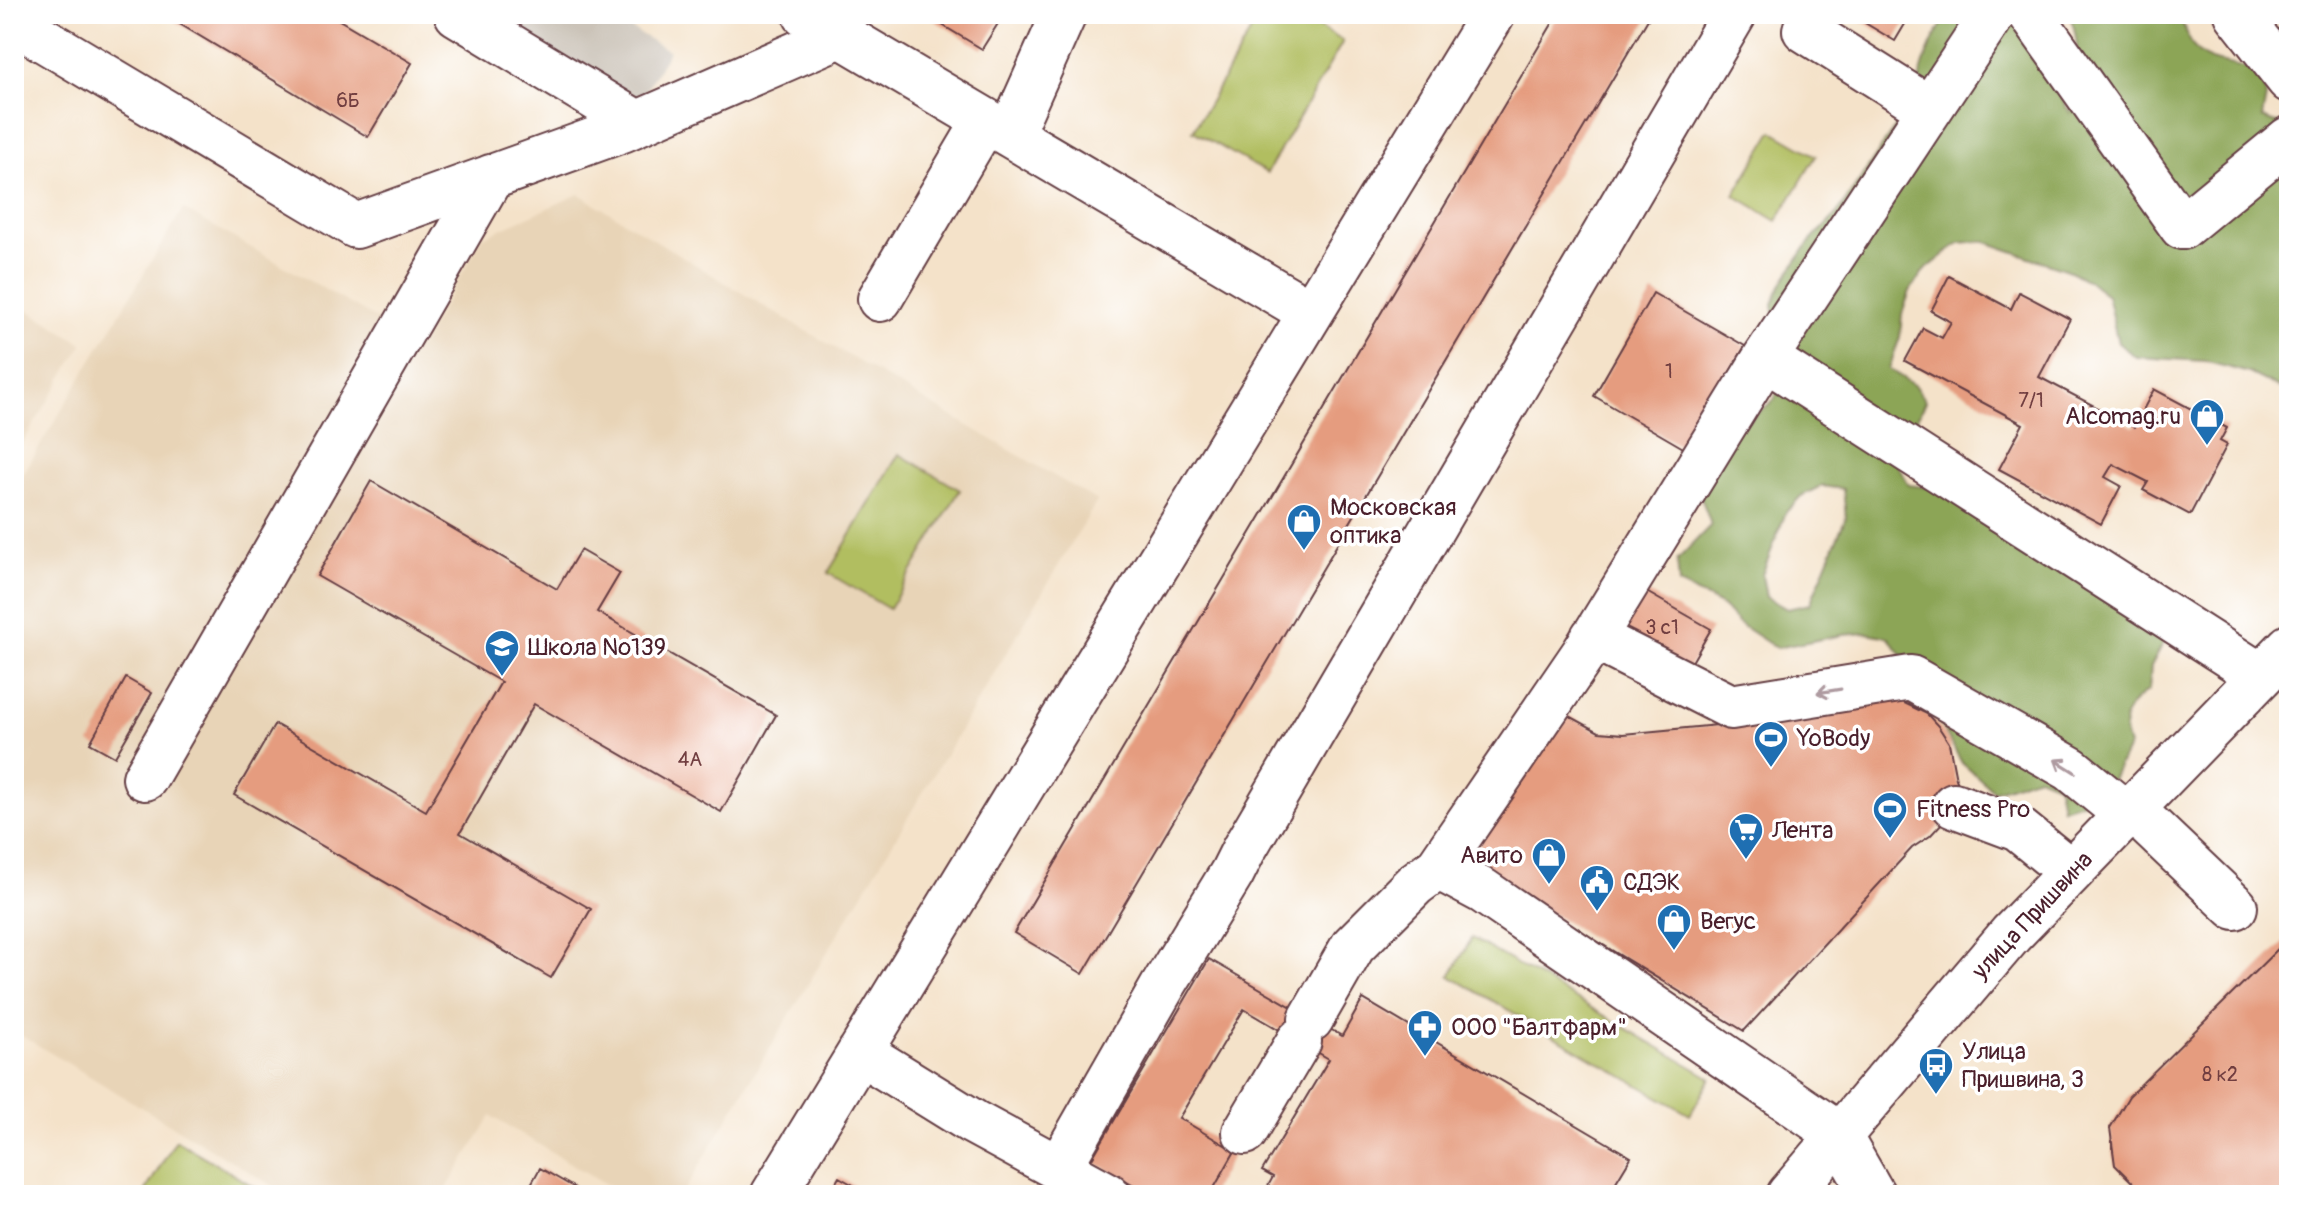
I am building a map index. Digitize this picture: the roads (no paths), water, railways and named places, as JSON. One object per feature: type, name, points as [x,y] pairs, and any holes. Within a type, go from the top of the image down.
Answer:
[{"type":"street","points":[[457,14],[637,123]]},
{"type":"street","points":[[880,299],[998,128],[1064,14]]},
{"type":"street","points":[[773,1195],[1493,14]]},
{"type":"street","points":[[1059,1168],[1734,14]]},
{"type":"street","points":[[1245,1132],[1353,946],[1415,884],[1438,867],[1593,637],[1765,358],[1993,14]]},
{"type":"street","points":[[2031,14],[2182,227],[2289,139]]},
{"type":"street","points":[[2237,14],[2289,80]]},
{"type":"street","points":[[14,22],[356,226],[637,123],[822,25],[1310,312]]},
{"type":"street","points":[[1805,30],[1930,109]]},
{"type":"street","points":[[145,778],[491,177]]},
{"type":"street","points":[[1765,358],[2275,662]]},
{"type":"street","points":[[1593,637],[1712,707],[1911,678],[2071,769],[2129,812],[2235,907]]},
{"type":"street","name":"улица Пришвина","points":[[1789,1195],[2011,934],[2275,662]]},
{"type":"street","points":[[1954,805],[2018,829],[2070,871]]},
{"type":"street","points":[[1438,867],[1483,891],[1838,1134],[1873,1195]]},
{"type":"street","points":[[860,1052],[973,1122],[1108,1195]]},
{"type":"place","name":"Alcomag.ru","points":[[2207,447]]},
{"type":"place","name":"Московская оптика","points":[[1304,552]]},
{"type":"place","name":"Школа №139","points":[[502,678]]},
{"type":"place","name":"YoBody","points":[[1771,769]]},
{"type":"place","name":"Fitness Pro","points":[[1890,840]]},
{"type":"place","name":"Лента","points":[[1746,861]]},
{"type":"place","name":"Авито","points":[[1549,886]]},
{"type":"place","name":"СДЭК","points":[[1597,913]]},
{"type":"place","name":"Вегус","points":[[1674,952]]},
{"type":"place","name":"ООО \"Балтфарм\"","points":[[1425,1058]]},
{"type":"place","name":"Улица Пришвина, 3","points":[[1936,1096]]}]
